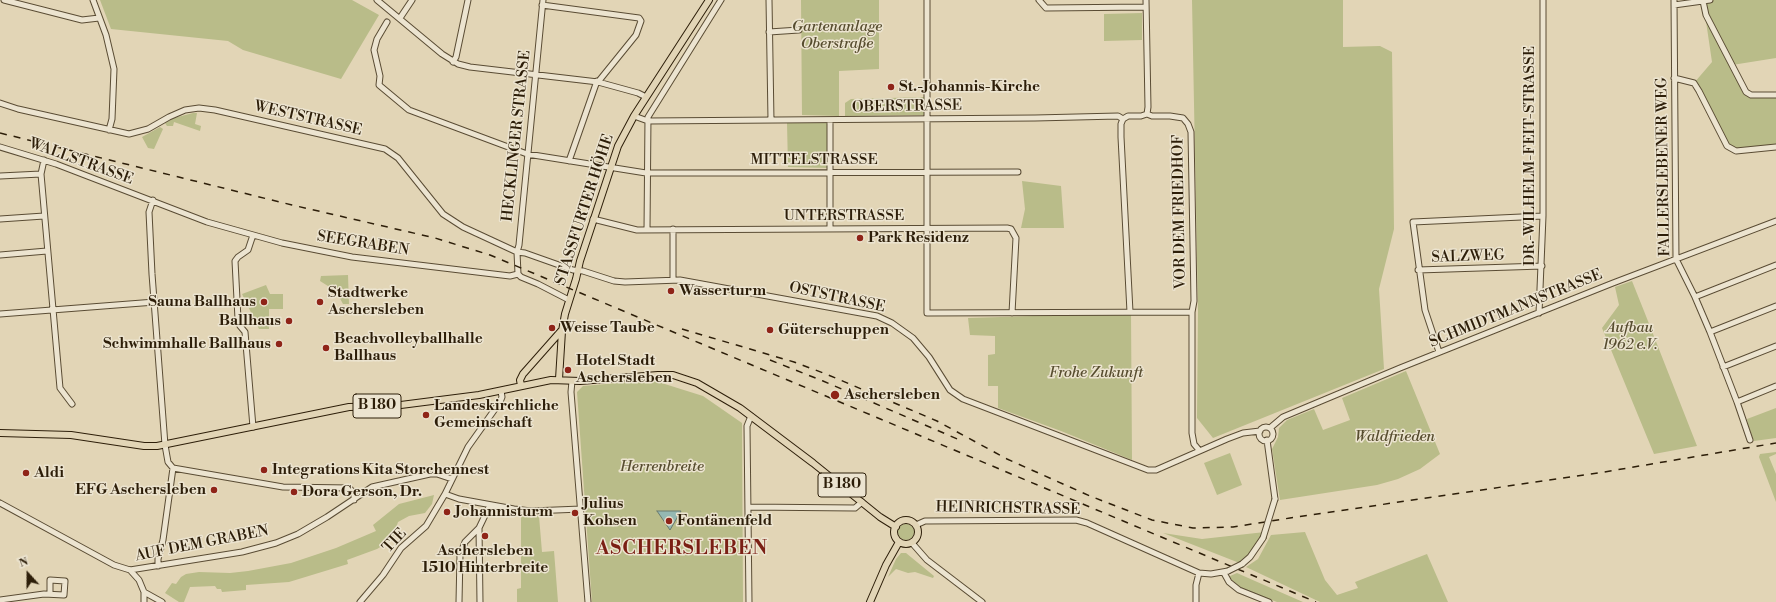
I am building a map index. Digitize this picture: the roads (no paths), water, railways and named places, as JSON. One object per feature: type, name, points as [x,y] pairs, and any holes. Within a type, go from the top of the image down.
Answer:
[{"type":"main road","name":"STASSFURTER HÖHE","points":[[559,379],[562,331],[569,300],[593,219],[621,138],[709,0]]},
{"type":"main road","points":[[521,386],[520,380],[522,374],[562,331]]},
{"type":"main road","points":[[548,347],[555,346],[560,352]]},
{"type":"main road","name":"B 180","points":[[0,433],[71,435],[144,446],[165,445],[349,407],[400,405],[501,390],[559,379],[572,381],[658,375],[680,376],[706,388],[751,416],[884,520],[896,527]]},
{"type":"main road","points":[[905,521],[911,521],[916,525],[918,534],[912,543],[906,544],[899,542],[895,535],[896,527],[905,521]]},
{"type":"main road","points":[[870,602],[886,565],[899,542]]},
{"type":"street","points":[[4,0],[82,20],[99,18]]},
{"type":"street","points":[[93,0],[106,35],[114,69],[113,104],[109,130]]},
{"type":"street","points":[[377,0],[453,62],[470,67],[597,81],[638,93],[646,97]]},
{"type":"street","points":[[400,18],[412,0]]},
{"type":"street","points":[[453,62],[456,57],[468,0]]},
{"type":"street","points":[[647,230],[646,173],[649,114],[721,0]]},
{"type":"street","points":[[770,0],[769,32],[771,120]]},
{"type":"street","points":[[927,0],[927,313],[1192,312]]},
{"type":"street","points":[[1039,0],[1046,8],[1146,7]]},
{"type":"street","points":[[1146,0],[1147,114]]},
{"type":"street","name":"DR.-WILHELM-FEIT-STRASSE","points":[[1539,313],[1543,216],[1543,0]]},
{"type":"street","points":[[1674,3],[1710,0]]},
{"type":"street","points":[[1703,1],[1706,15],[1746,92],[1751,94],[1776,95]]},
{"type":"street","points":[[543,3],[639,18],[641,21],[636,35],[597,81],[569,161]]},
{"type":"street","name":"HECKLINGER STRASSE","points":[[518,274],[517,252],[519,245],[543,3]]},
{"type":"street","name":"FALLERSLEBENER WEG","points":[[1674,3],[1676,259],[1710,332],[1750,440]]},
{"type":"street","name":"MITTELSTRASSE","points":[[387,22],[377,39],[374,50],[380,76],[379,84],[409,110],[527,154],[646,173],[1018,172]]},
{"type":"street","points":[[769,32],[800,30]]},
{"type":"street","points":[[1674,78],[1694,83],[1727,146],[1736,151],[1776,147]]},
{"type":"street","name":"WESTSTRASSE","points":[[0,102],[16,108],[128,134],[139,132],[179,112],[202,108],[237,114],[384,149],[398,158],[443,214],[463,227],[517,252],[525,253],[578,270]]},
{"type":"street","name":"OBERSTRASSE","points":[[634,116],[648,121],[1118,116],[1123,119],[1128,116],[1141,116],[1147,114],[1152,116],[1179,117]]},
{"type":"street","name":"VOR DEM FRIEDHOF","points":[[1179,117],[1188,124],[1190,132],[1194,301],[1192,312],[1192,433],[1194,444],[1199,450]]},
{"type":"street","points":[[1123,119],[1121,124],[1121,137],[1130,312]]},
{"type":"street","points":[[830,120],[830,228]]},
{"type":"street","name":"WALLSTRASSE","points":[[0,147],[44,160],[153,200]]},
{"type":"street","points":[[44,160],[41,174],[60,388],[72,404]]},
{"type":"street","name":"WALLSTRASSE","points":[[0,176],[41,174]]},
{"type":"street","points":[[153,200],[149,212],[165,445],[168,462],[173,468],[283,487],[349,488],[354,493],[354,500]]},
{"type":"street","name":"SEEGRABEN","points":[[153,200],[207,222],[296,246],[352,257],[510,276],[518,274],[521,277],[569,300]]},
{"type":"street","points":[[0,218],[44,216]]},
{"type":"street","points":[[1439,352],[1424,310],[1413,222],[1543,216]]},
{"type":"street","name":"UNTERSTRASSE","points":[[593,219],[616,226],[647,230],[1007,228],[1011,229],[1016,238],[1012,313]]},
{"type":"street","name":"SCHMIDTMANNSTRASSE","points":[[1270,428],[1283,417],[1439,352],[1776,221]]},
{"type":"street","points":[[673,229],[673,279]]},
{"type":"street","points":[[253,235],[248,250],[238,256],[235,261],[238,319],[240,326],[245,332],[253,426]]},
{"type":"street","points":[[0,255],[47,251]]},
{"type":"street","points":[[1695,297],[1776,265]]},
{"type":"street","name":"SALZWEG","points":[[1418,270],[1542,266]]},
{"type":"street","name":"OSTSTRASSE","points":[[578,270],[619,282],[673,279],[877,316],[899,327],[912,338],[924,350],[950,390],[963,399],[1148,470],[1156,470],[1199,450]]},
{"type":"street","points":[[0,314],[155,302]]},
{"type":"street","points":[[1710,332],[1776,306]]},
{"type":"street","points":[[1723,367],[1776,346]]},
{"type":"street","points":[[572,381],[571,392],[588,602]]},
{"type":"street","points":[[1737,402],[1776,386]]},
{"type":"street","name":"TIE","points":[[364,601],[401,548],[426,526],[445,494],[474,438],[500,402],[501,390]]},
{"type":"street","points":[[749,602],[747,426],[751,416]]},
{"type":"street","points":[[1199,450],[1244,433],[1260,431],[1264,427],[1270,428],[1273,432],[1272,436],[1267,440],[1262,439],[1260,431]]},
{"type":"street","name":"HEINRICHSTRASSE","points":[[916,525],[925,521],[977,522],[1076,520],[1087,523],[1199,573],[1226,572],[1242,564],[1250,557],[1263,538],[1275,499],[1267,440]]},
{"type":"street","points":[[158,566],[173,468]]},
{"type":"street","name":"AUF DEM GRABEN","points":[[130,570],[242,552],[276,543],[298,534],[354,500],[372,487],[423,475],[437,474],[452,479]]},
{"type":"street","points":[[445,494],[459,500],[531,511],[581,509]]},
{"type":"street","points":[[748,507],[855,508],[862,502]]},
{"type":"street","points":[[0,503],[114,565],[130,570],[139,580],[144,592],[144,602]]},
{"type":"street","points":[[459,602],[459,563],[461,552],[465,542],[479,528],[490,505]]},
{"type":"street","points":[[479,528],[480,602]]},
{"type":"street","points":[[912,543],[927,560],[982,602]]},
{"type":"street","points":[[139,580],[143,568]]},
{"type":"street","points":[[1226,572],[1230,582],[1239,590],[1269,602]]},
{"type":"street","points":[[1196,602],[1196,585],[1199,573]]},
{"type":"street","points":[[144,592],[162,602]]},
{"type":"street","points":[[0,600],[50,594]]},
{"type":"water","name":"Fontänenfeld","points":[[657,511],[681,511],[670,530]]},
{"type":"railway","points":[[0,133],[292,205],[435,238],[490,255],[1316,602]]},
{"type":"railway","points":[[682,329],[794,362],[826,374],[937,421],[1007,459],[1090,496],[1152,520],[1193,528],[1233,527],[1604,472],[1776,443]]},
{"type":"railway","points":[[770,360],[823,381],[962,441]]},
{"type":"place","name":"St.-Johannis-Kirche","points":[[891,87]]},
{"type":"place","name":"Park Residenz","points":[[860,238]]},
{"type":"place","name":"Wasserturm","points":[[671,291]]},
{"type":"place","name":"Sauna Ballhaus","points":[[264,302]]},
{"type":"place","name":"Stadtwerke Aschersleben","points":[[320,302]]},
{"type":"place","name":"Ballhaus","points":[[289,321]]},
{"type":"place","name":"Weisse Taube","points":[[552,328]]},
{"type":"place","name":"Güterschuppen","points":[[770,330]]},
{"type":"place","name":"Schwimmhalle Ballhaus","points":[[279,344]]},
{"type":"place","name":"Beachvolleyballhalle Ballhaus","points":[[326,348]]},
{"type":"place","name":"Hotel Stadt Aschersleben","points":[[568,370]]},
{"type":"place","name":"Aschersleben","points":[[835,395]]},
{"type":"place","name":"Landeskirchliche Gemeinschaft","points":[[426,415]]},
{"type":"place","name":"Integrations Kita Storchennest","points":[[264,470]]},
{"type":"place","name":"Aldi","points":[[26,473]]},
{"type":"place","name":"EFG Aschersleben","points":[[214,490]]},
{"type":"place","name":"Dora Gerson, Dr.","points":[[294,492]]},
{"type":"place","name":"Johannisturm","points":[[447,512]]},
{"type":"place","name":"Julius Kohsen","points":[[575,513]]},
{"type":"place","name":"Fontänenfeld","points":[[669,521]]},
{"type":"place","name":"Aschersleben 1510 Hinterbreite","points":[[485,536]]},
{"type":"district","name":"ASCHERSLEBEN","points":[[682,549]]},
{"type":"park label","name":"Gartenanlage Oberstraße","points":[[837,36]]},
{"type":"park label","name":"Aufbau 1962 e.V.","points":[[1630,336]]},
{"type":"park label","name":"Frohe Zukunft","points":[[1096,373]]},
{"type":"park label","name":"Waldfrieden","points":[[1395,437]]},
{"type":"park label","name":"Herrenbreite","points":[[662,467]]}]
